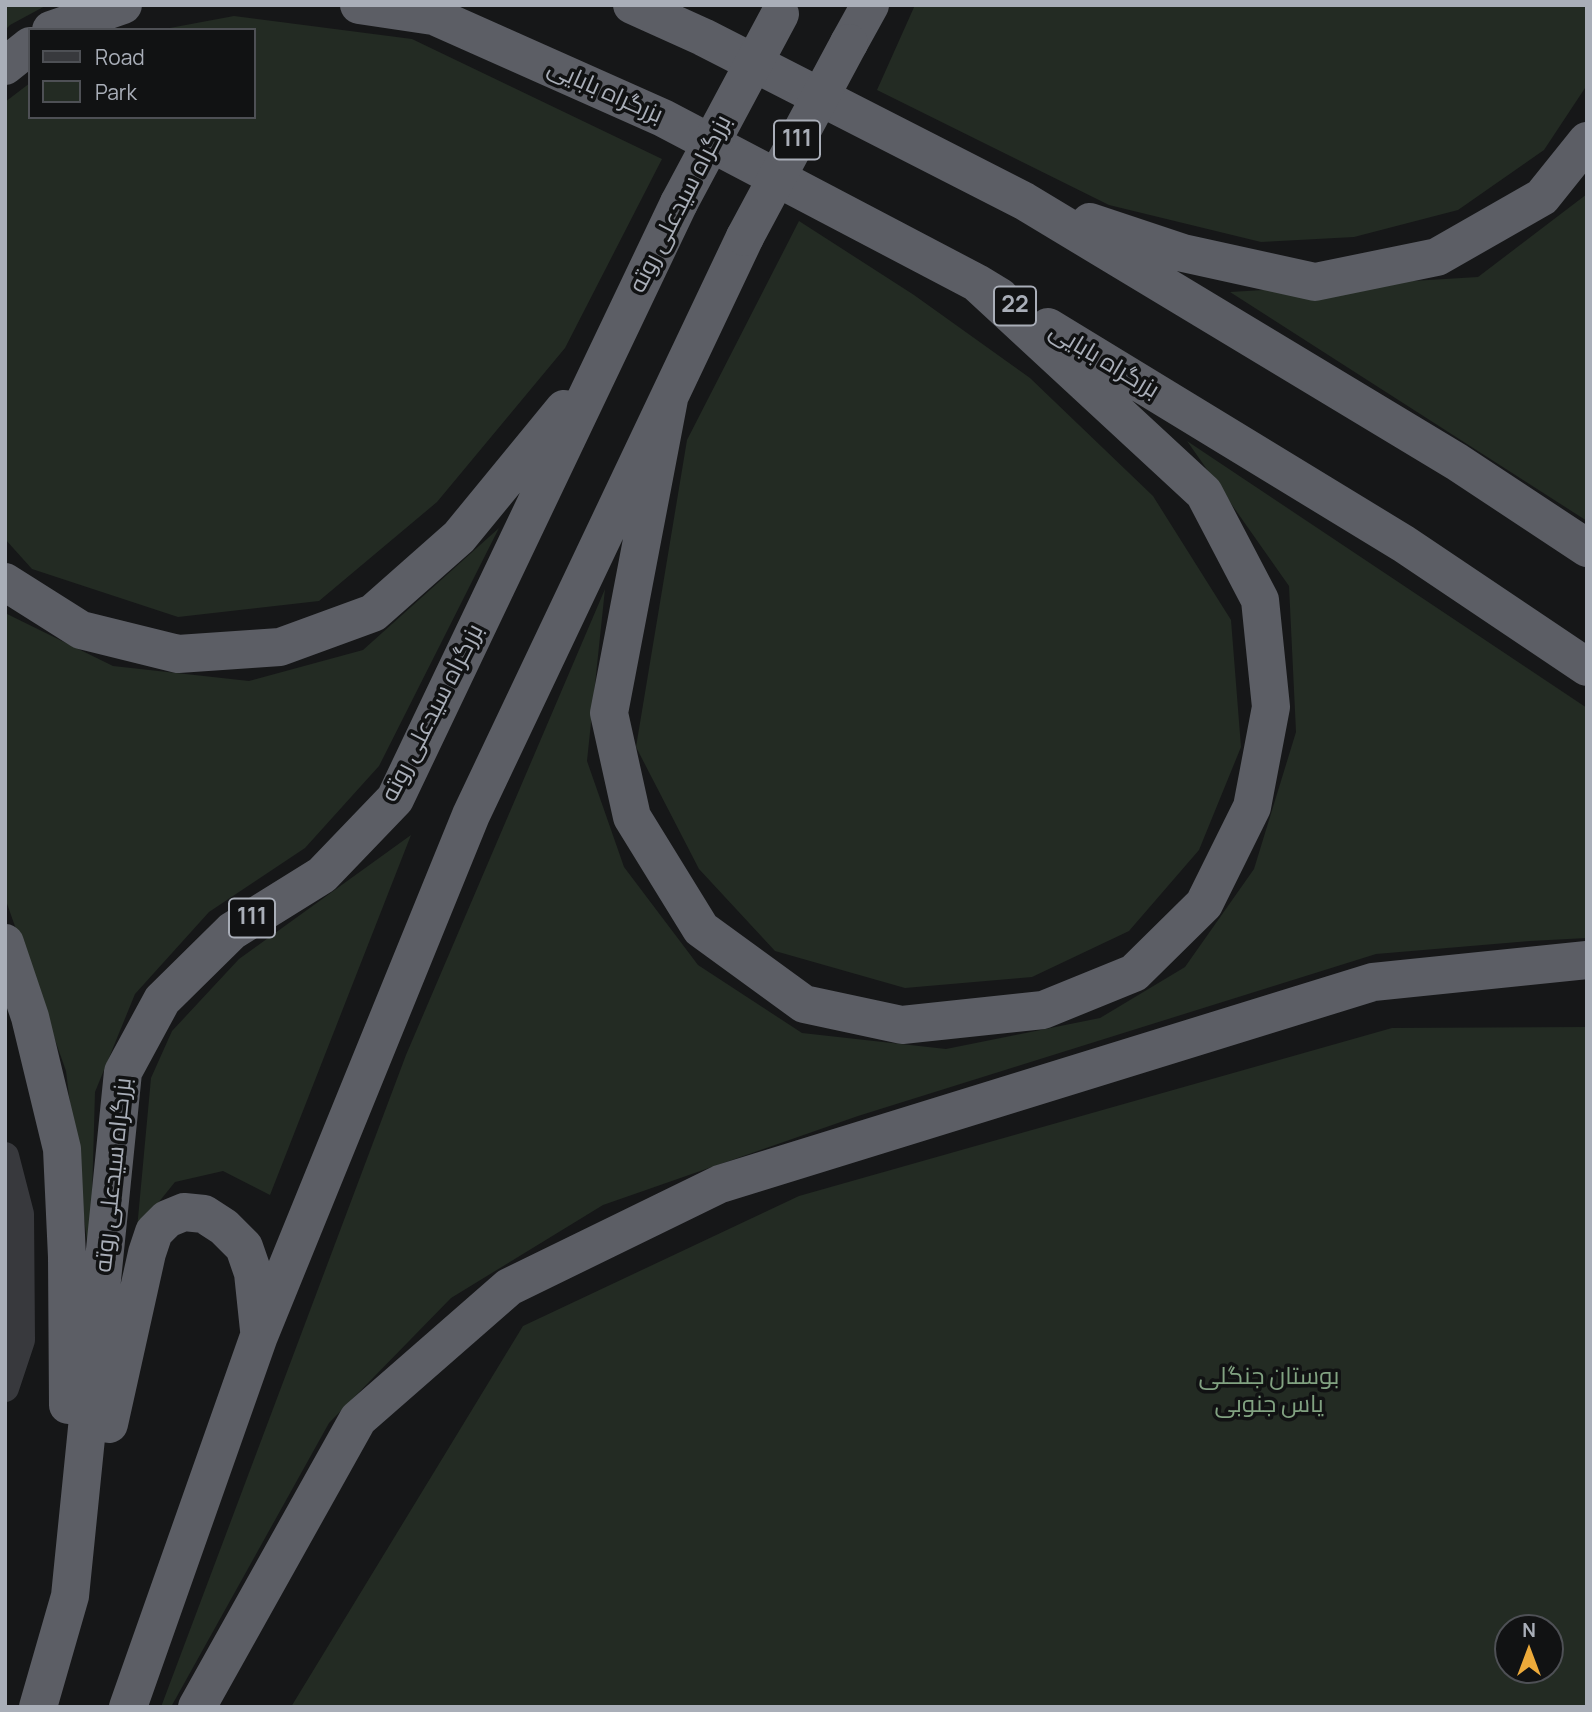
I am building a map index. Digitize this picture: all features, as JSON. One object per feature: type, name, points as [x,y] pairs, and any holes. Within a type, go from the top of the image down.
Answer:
[{"type":"highway","points":[[57,28],[124,5]]},
{"type":"highway","name":"بزرگراه بابایی","points":[[359,5],[422,11],[663,118],[977,283],[1404,544],[1587,667]]},
{"type":"highway","points":[[632,5],[703,37],[1024,201],[1457,462],[1587,548]]},
{"type":"highway","name":"111","points":[[128,1707],[259,1336],[471,815],[746,237],[870,5]]},
{"type":"highway","name":"بزرگراه سیدعلی روته","points":[[38,1707],[70,1596],[123,1072],[162,1000],[232,931],[322,875],[395,799],[679,203],[782,10]]},
{"type":"highway","points":[[5,66],[28,48]]},
{"type":"highway","points":[[1024,201],[1183,253],[1315,282],[1437,257],[1542,197],[1587,141]]},
{"type":"highway","points":[[669,399],[609,713],[632,817],[638,828],[701,929],[804,1004],[902,1025],[1043,1010],[1134,973],[1204,904],[1252,807],[1270,707],[1260,600],[1205,494],[977,283]]},
{"type":"highway","points":[[5,582],[81,629],[178,654],[280,647],[373,613],[459,537],[603,362]]},
{"type":"highway","points":[[5,943],[30,1017],[62,1149],[67,1257],[70,1596]]},
{"type":"highway","points":[[197,1707],[358,1419],[509,1287],[720,1184],[1373,982],[1587,960]]},
{"type":"highway","points":[[70,1596],[147,1253],[154,1233],[167,1219],[184,1212],[204,1214],[224,1227],[244,1247],[253,1273],[259,1336]]},
{"type":"street","points":[[5,1156],[20,1214],[21,1340],[5,1388]]},
{"type":"green space","points":[[5,5],[47,5],[5,30]]},
{"type":"green space","points":[[915,5],[1587,5],[1587,85],[1544,150],[1458,210],[1354,237],[1261,242],[1109,205],[877,90]]},
{"type":"green space","points":[[234,16],[412,39],[662,159],[565,348],[437,502],[319,601],[178,617],[32,569],[5,539],[5,102],[28,85],[28,119],[256,119],[256,28],[170,28]]},
{"type":"green space","points":[[1587,194],[1587,521],[1230,292],[1478,277]]},
{"type":"green space","points":[[799,221],[914,295],[1030,378],[1153,496],[1231,620],[1241,747],[1199,850],[1129,931],[1032,977],[905,988],[775,951],[699,869],[636,747],[687,440]]},
{"type":"green space","points":[[1187,441],[1587,708],[1587,938],[1376,954],[858,1116],[603,1205],[451,1298],[329,1423],[171,1707],[161,1707],[406,1055],[605,589],[587,761],[624,867],[698,965],[802,1033],[946,1049],[1100,1018],[1185,967],[1254,869],[1296,732],[1289,586]]},
{"type":"green space","points":[[499,528],[379,766],[305,848],[209,912],[135,994],[95,1092],[90,1266],[66,1071],[5,898],[5,613],[113,666],[249,681],[363,650]]},
{"type":"green space","points":[[411,835],[270,1195],[223,1171],[175,1182],[137,1229],[151,1078],[172,1031],[239,959]]},
{"type":"green space","name":"بوستان جنگلی یاس جنوبی","points":[[1587,1027],[1587,1707],[291,1707],[523,1326],[799,1196],[1392,1028]]}]
